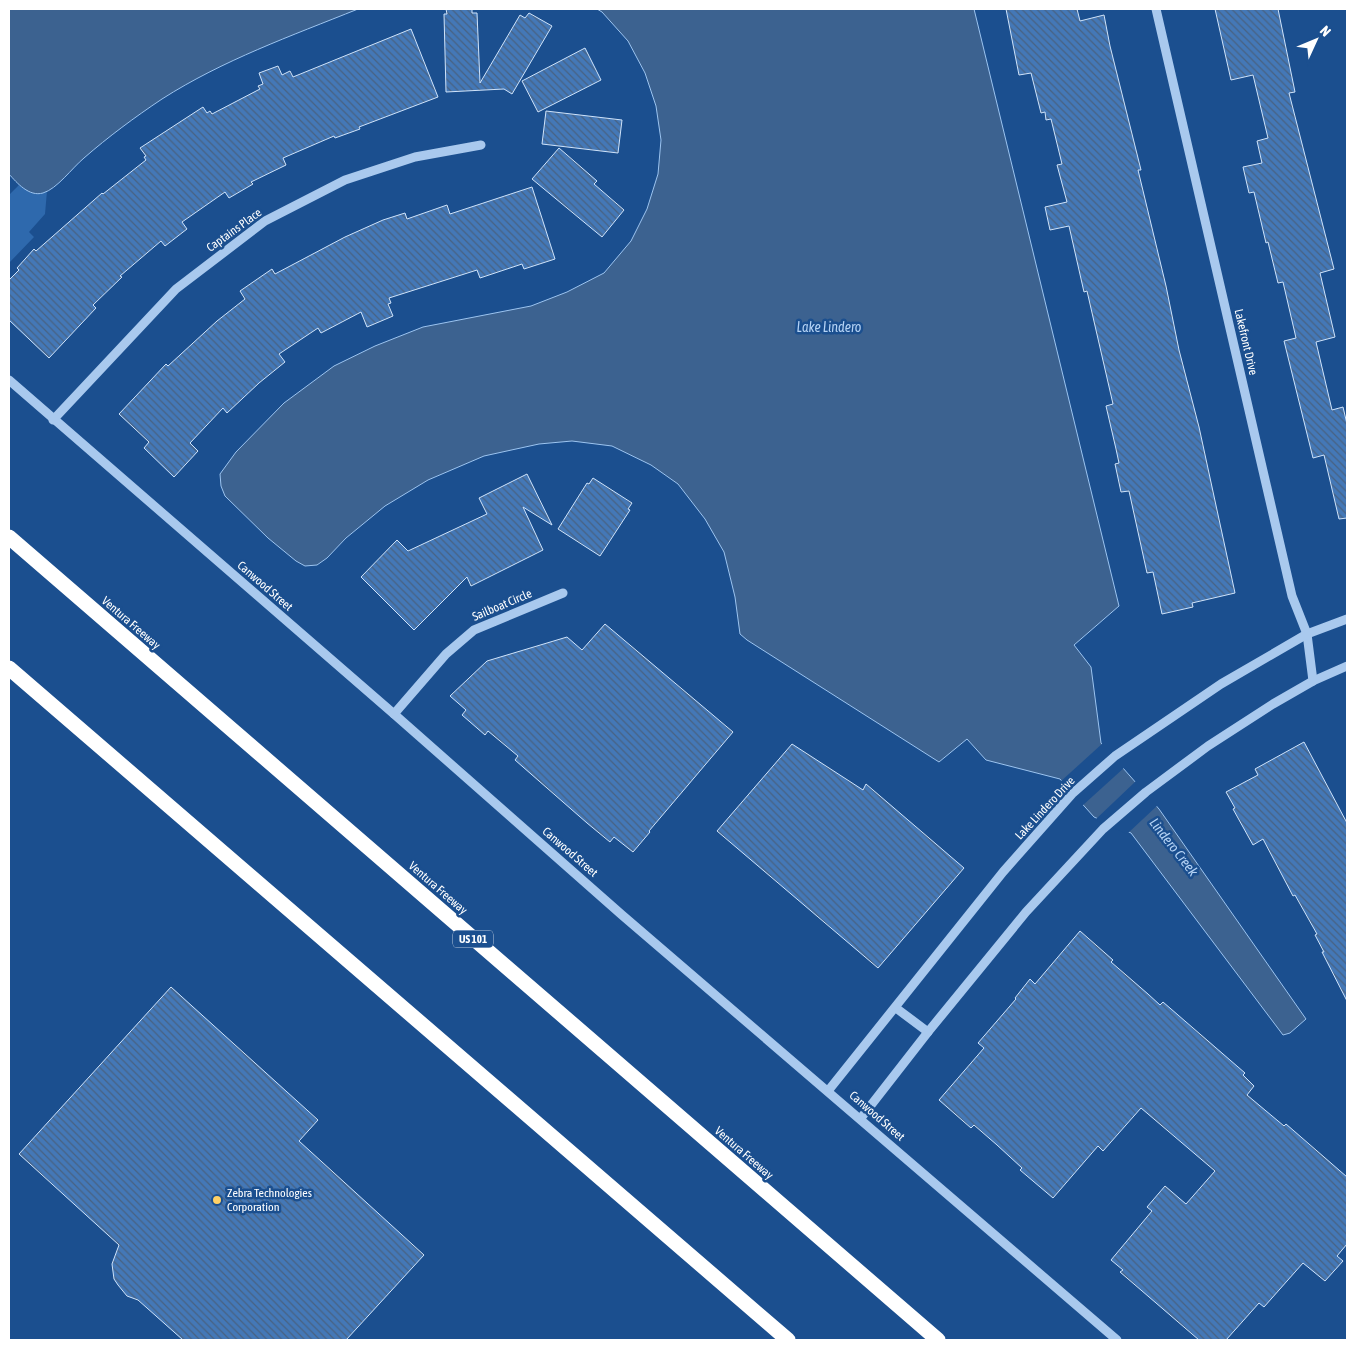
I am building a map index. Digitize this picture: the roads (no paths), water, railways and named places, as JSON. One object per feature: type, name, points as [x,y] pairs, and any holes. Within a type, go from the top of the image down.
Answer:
[{"type":"highway","name":"Ventura Freeway","points":[[9,537],[938,1340]]},
{"type":"highway","points":[[9,668],[788,1340]]},
{"type":"street","name":"Lakefront Drive","points":[[1156,9],[1292,596],[1307,634],[1313,681]]},
{"type":"street","name":"Captains Place","points":[[53,420],[176,289],[265,221],[345,180],[415,157],[481,145]]},
{"type":"street","name":"Canwood Street","points":[[9,380],[394,714],[622,915],[1116,1340]]},
{"type":"street","name":"Sailboat Circle","points":[[394,714],[446,654],[474,630],[563,593]]},
{"type":"street","name":"Lake Lindero Drive","points":[[828,1091],[1003,872],[1072,794],[1115,756],[1221,684],[1307,634],[1347,619]]},
{"type":"street","points":[[860,1118],[1026,912],[1103,829],[1146,792],[1208,746],[1273,704],[1313,681],[1347,666]]},
{"type":"street","points":[[896,1008],[928,1032]]},
{"type":"water","points":[[9,9],[358,9],[258,50],[185,85],[112,135],[84,158],[54,187],[38,194],[28,191],[9,174]]},
{"type":"water","name":"Lake Lindero","points":[[597,9],[974,9],[1119,606],[1074,645],[1091,667],[1101,743],[1159,809],[1306,1019],[1290,1033],[1283,1035],[1131,833],[1094,817],[1060,779],[986,760],[967,739],[939,762],[740,634],[735,597],[724,552],[705,519],[678,484],[651,465],[612,446],[572,441],[539,444],[484,456],[428,480],[385,506],[346,538],[327,558],[317,565],[305,566],[268,538],[225,496],[221,486],[220,474],[236,452],[284,403],[334,366],[375,346],[423,327],[531,306],[567,292],[604,273],[631,241],[647,209],[658,174],[661,140],[656,106],[645,73],[628,41],[602,12]]},
{"type":"place","name":"Zebra Technologies Corporation","points":[[217,1200]]},
{"type":"water label","name":"Lindero Creek","points":[[1174,847]]}]
